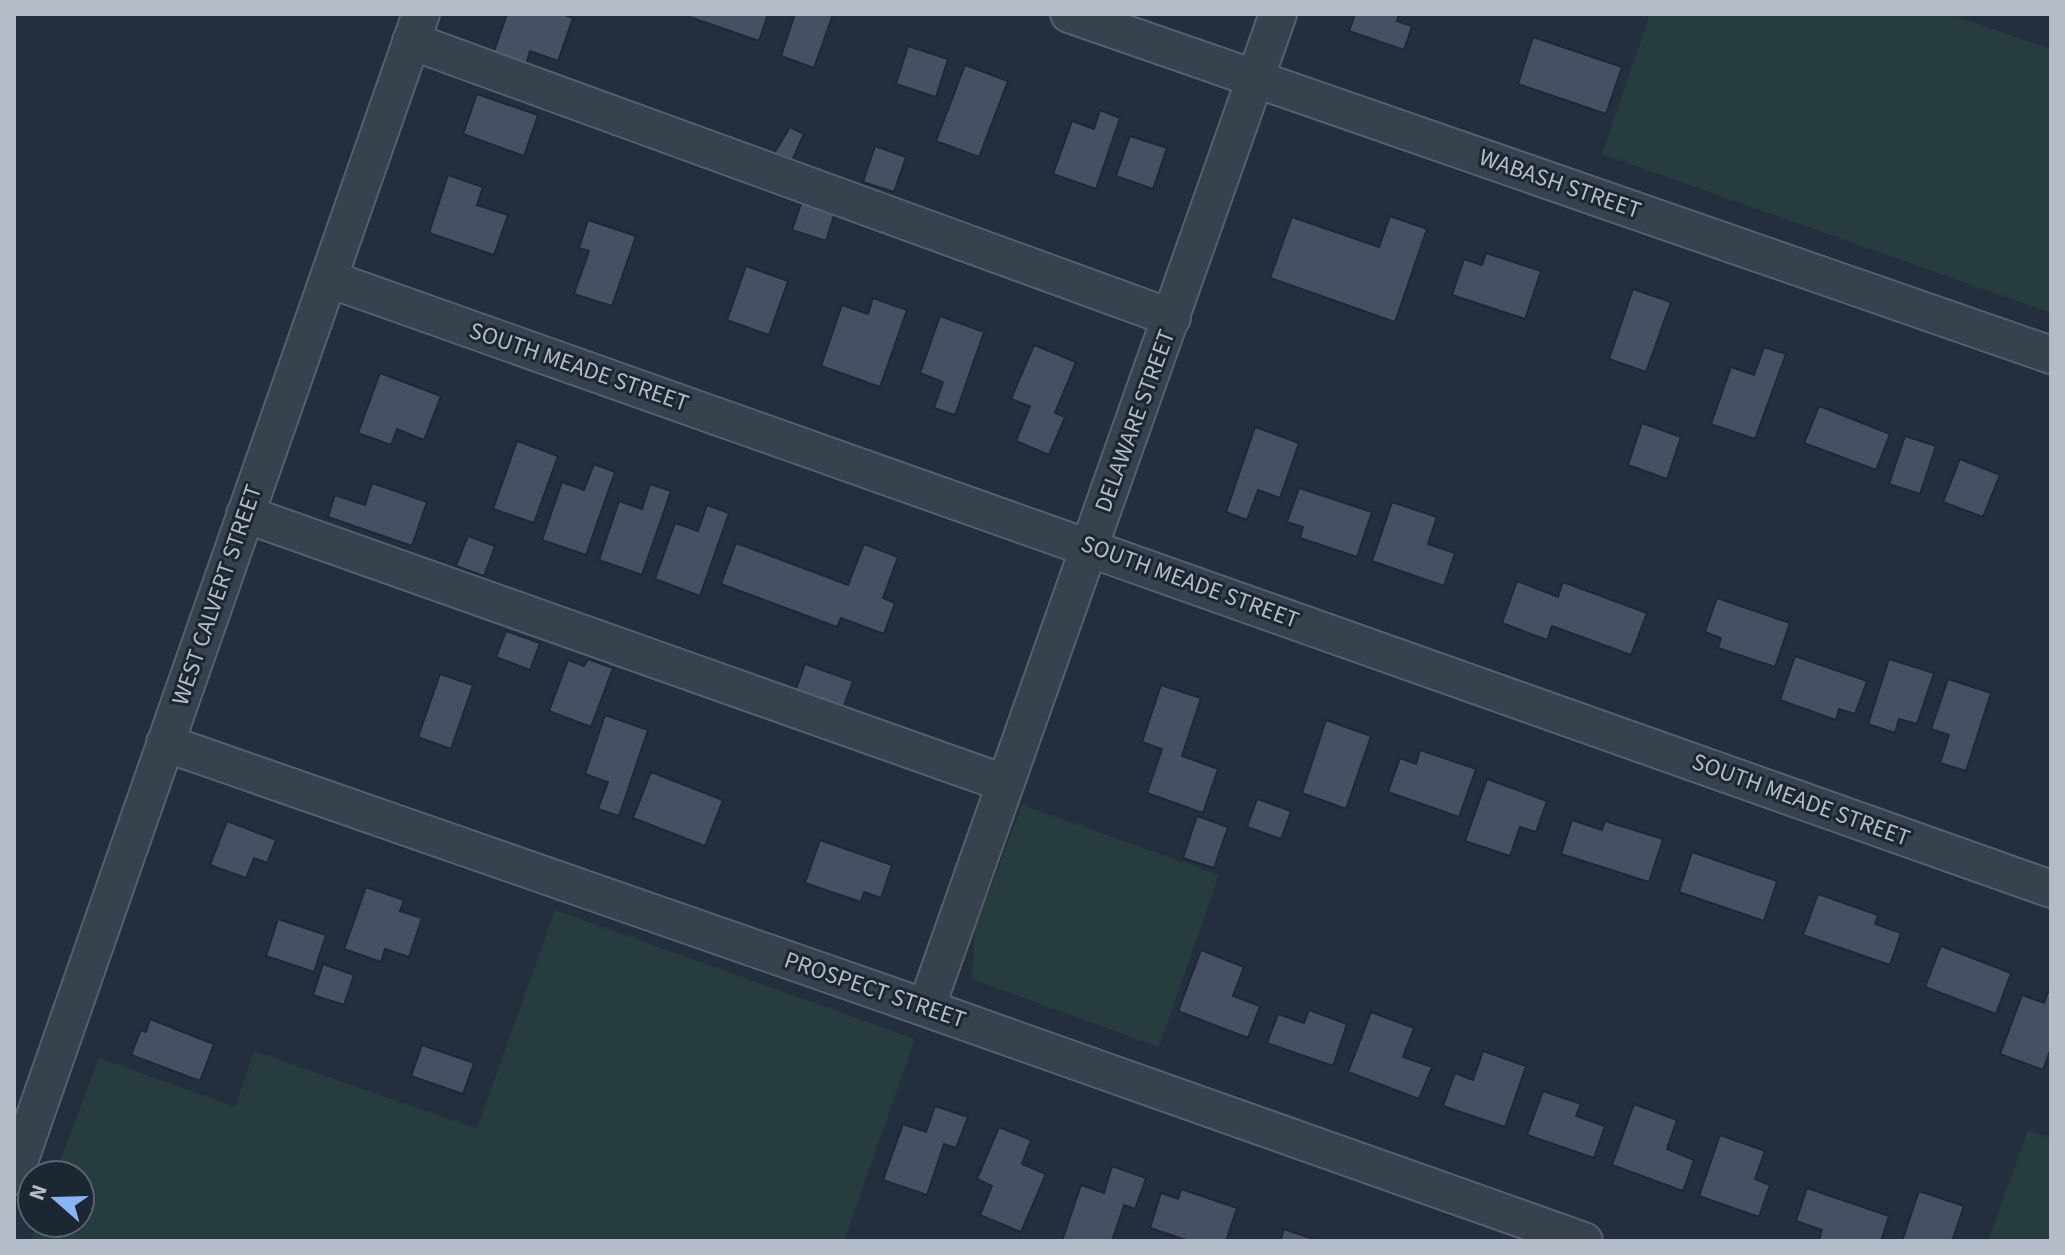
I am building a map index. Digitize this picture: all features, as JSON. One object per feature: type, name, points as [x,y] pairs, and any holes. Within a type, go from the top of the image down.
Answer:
[{"type":"street","name":"WABASH STREET","points":[[1069,14],[2051,355]]},
{"type":"street","name":"DELAWARE STREET","points":[[926,1008],[1278,14]]},
{"type":"street","name":"WEST CALVERT STREET","points":[[14,1176],[416,28]]},
{"type":"street","points":[[416,28],[1172,318]]},
{"type":"street","name":"SOUTH MEADE STREET","points":[[329,279],[2051,889]]},
{"type":"street","points":[[245,514],[1004,783]]},
{"type":"street","name":"PROSPECT STREET","points":[[165,743],[1584,1241]]},
{"type":"green space","points":[[1650,14],[1949,14],[2051,49],[2051,313],[1602,154]]},
{"type":"green space","points":[[1022,805],[1219,875],[1159,1047],[972,979],[975,929]]},
{"type":"green space","points":[[555,910],[915,1039],[844,1241],[30,1241],[96,1239],[96,1159],[61,1159],[99,1058],[235,1107],[254,1051],[477,1129]]},
{"type":"green space","points":[[2028,1130],[2051,1138],[2051,1241],[1988,1241]]},
{"type":"building","points":[[507,14],[562,14],[573,18],[558,61],[530,51],[525,68],[492,57]]},
{"type":"building","points":[[681,14],[768,14],[759,41]]},
{"type":"building","points":[[795,14],[833,14],[814,68],[781,56]]},
{"type":"building","points":[[1355,14],[1399,14],[1397,21],[1412,26],[1404,50],[1349,31]]},
{"type":"building","points":[[1533,37],[1622,67],[1606,114],[1518,84]]},
{"type":"building","points":[[908,46],[948,59],[936,97],[896,84]]},
{"type":"building","points":[[965,65],[1008,81],[979,157],[936,141]]},
{"type":"building","points":[[477,94],[538,115],[524,156],[463,134]]},
{"type":"building","points":[[1100,110],[1120,118],[1096,189],[1053,174],[1072,121],[1094,129]]},
{"type":"building","points":[[790,127],[804,134],[791,163],[773,155]]},
{"type":"building","points":[[1130,136],[1167,148],[1153,189],[1116,176]]},
{"type":"building","points":[[875,146],[906,157],[894,192],[863,182]]},
{"type":"building","points":[[448,175],[483,187],[477,205],[508,215],[494,255],[429,233]]},
{"type":"building","points":[[802,201],[835,212],[826,241],[792,230]]},
{"type":"building","points":[[1390,216],[1427,229],[1395,322],[1270,278],[1292,217],[1379,247]]},
{"type":"building","points":[[588,220],[636,236],[612,306],[574,294],[589,251],[579,248]]},
{"type":"building","points":[[1486,253],[1541,271],[1525,319],[1452,295],[1464,259],[1482,265]]},
{"type":"building","points":[[746,266],[788,281],[769,335],[727,320]]},
{"type":"building","points":[[1633,289],[1671,302],[1646,372],[1609,359]]},
{"type":"building","points":[[873,298],[907,310],[880,387],[821,366],[842,305],[868,314]]},
{"type":"building","points":[[940,316],[984,332],[955,415],[934,408],[943,382],[920,373]]},
{"type":"building","points":[[1034,345],[1076,362],[1055,413],[1065,417],[1049,455],[1016,441],[1030,406],[1011,399]]},
{"type":"building","points":[[1764,347],[1786,354],[1755,439],[1711,424],[1731,367],[1754,375]]},
{"type":"building","points":[[380,373],[441,396],[424,440],[397,429],[391,445],[358,433]]},
{"type":"building","points":[[1819,406],[1890,434],[1876,470],[1804,443]]},
{"type":"building","points":[[1642,423],[1681,437],[1667,479],[1628,465]]},
{"type":"building","points":[[1255,427],[1299,443],[1280,498],[1258,490],[1247,520],[1226,512]]},
{"type":"building","points":[[1905,436],[1936,446],[1920,494],[1889,484]]},
{"type":"building","points":[[517,441],[558,456],[534,523],[493,509]]},
{"type":"building","points":[[1960,459],[2000,475],[1983,517],[1943,502]]},
{"type":"building","points":[[594,464],[615,472],[586,555],[542,540],[562,482],[584,490]]},
{"type":"building","points":[[372,483],[427,502],[412,546],[328,517],[335,495],[365,505]]},
{"type":"building","points":[[650,484],[671,491],[642,575],[599,560],[619,501],[642,509]]},
{"type":"building","points":[[1299,488],[1372,512],[1357,557],[1300,538],[1303,527],[1287,522]]},
{"type":"building","points":[[1392,502],[1437,517],[1428,544],[1455,553],[1444,586],[1372,561]]},
{"type":"building","points":[[707,505],[729,513],[700,596],[655,579],[675,523],[698,531]]},
{"type":"building","points":[[468,536],[495,546],[484,576],[456,566]]},
{"type":"building","points":[[736,543],[848,585],[864,544],[898,557],[883,598],[895,603],[884,634],[841,618],[837,627],[721,584]]},
{"type":"building","points":[[1517,581],[1558,597],[1563,582],[1647,613],[1631,655],[1552,626],[1547,640],[1502,623]]},
{"type":"building","points":[[1717,598],[1790,623],[1775,667],[1718,648],[1721,638],[1705,632]]},
{"type":"building","points":[[506,631],[540,643],[530,670],[496,657]]},
{"type":"building","points":[[1795,656],[1867,681],[1855,714],[1839,709],[1836,720],[1780,700]]},
{"type":"building","points":[[588,659],[613,668],[591,727],[549,711],[568,660],[584,666]]},
{"type":"building","points":[[1889,659],[1934,673],[1917,724],[1899,719],[1895,733],[1868,724]]},
{"type":"building","points":[[805,664],[853,681],[843,708],[795,692]]},
{"type":"building","points":[[440,674],[473,685],[451,749],[418,737]]},
{"type":"building","points":[[1948,679],[1991,693],[1966,771],[1940,763],[1949,735],[1931,729]]},
{"type":"building","points":[[1161,685],[1201,698],[1182,756],[1218,769],[1203,813],[1147,793],[1162,749],[1142,742]]},
{"type":"building","points":[[605,715],[648,730],[619,816],[598,809],[608,782],[585,774]]},
{"type":"building","points":[[1326,720],[1371,736],[1346,809],[1302,793]]},
{"type":"building","points":[[1420,750],[1476,769],[1459,817],[1388,792],[1400,758],[1416,764]]},
{"type":"building","points":[[651,772],[723,800],[705,846],[633,818]]},
{"type":"building","points":[[1487,779],[1547,801],[1536,832],[1520,827],[1510,856],[1465,841]]},
{"type":"building","points":[[1257,799],[1291,811],[1281,839],[1247,827]]},
{"type":"building","points":[[1197,816],[1228,827],[1214,868],[1183,858]]},
{"type":"building","points":[[1572,820],[1602,830],[1605,821],[1663,839],[1649,882],[1561,854]]},
{"type":"building","points":[[227,821],[276,840],[267,863],[254,858],[246,878],[210,865]]},
{"type":"building","points":[[820,840],[892,865],[881,898],[864,892],[861,902],[805,883]]},
{"type":"building","points":[[1692,852],[1777,881],[1764,921],[1679,892]]},
{"type":"building","points":[[366,887],[404,900],[400,911],[422,918],[409,957],[385,949],[381,962],[344,949]]},
{"type":"building","points":[[1818,894],[1878,915],[1875,924],[1901,933],[1890,965],[1803,935]]},
{"type":"building","points":[[278,919],[326,935],[314,972],[266,956]]},
{"type":"building","points":[[1941,946],[2011,973],[1996,1014],[1925,987]]},
{"type":"building","points":[[1201,950],[1244,967],[1233,996],[1260,1006],[1248,1038],[1178,1011]]},
{"type":"building","points":[[323,964],[354,975],[344,1005],[313,995]]},
{"type":"building","points":[[2051,984],[2051,1048],[2043,1070],[2000,1054],[2022,995],[2044,1003]]},
{"type":"building","points":[[1309,1010],[1347,1024],[1333,1066],[1267,1043],[1278,1014],[1304,1023]]},
{"type":"building","points":[[1371,1012],[1414,1028],[1403,1057],[1432,1067],[1419,1099],[1348,1072]]},
{"type":"building","points":[[150,1019],[214,1044],[200,1081],[131,1055],[141,1030],[146,1032]]},
{"type":"building","points":[[422,1045],[474,1063],[463,1094],[411,1076]]},
{"type":"building","points":[[1483,1051],[1526,1066],[1505,1127],[1443,1106],[1455,1073],[1473,1080]]},
{"type":"building","points":[[1543,1091],[1581,1104],[1576,1116],[1605,1126],[1594,1158],[1527,1135]]},
{"type":"building","points":[[1634,1104],[1677,1120],[1667,1149],[1694,1160],[1683,1191],[1612,1165]]},
{"type":"building","points":[[935,1106],[968,1117],[956,1148],[944,1144],[927,1195],[883,1180],[903,1124],[926,1132]]},
{"type":"building","points":[[999,1127],[1031,1140],[1022,1164],[1046,1174],[1021,1232],[980,1215],[992,1186],[977,1179]]},
{"type":"building","points":[[1720,1135],[1765,1151],[1755,1179],[1770,1185],[1759,1217],[1699,1196]]},
{"type":"building","points":[[1112,1166],[1146,1178],[1135,1209],[1124,1205],[1112,1241],[1062,1241],[1081,1185],[1104,1193]]},
{"type":"building","points":[[1807,1188],[1889,1216],[1881,1241],[1819,1240],[1822,1230],[1796,1221]]},
{"type":"building","points":[[1181,1189],[1237,1208],[1226,1241],[1189,1241],[1150,1228],[1161,1193],[1178,1199]]},
{"type":"building","points":[[1919,1191],[1964,1206],[1952,1241],[1902,1241]]},
{"type":"building","points":[[1284,1229],[1316,1240],[1280,1241]]}]
